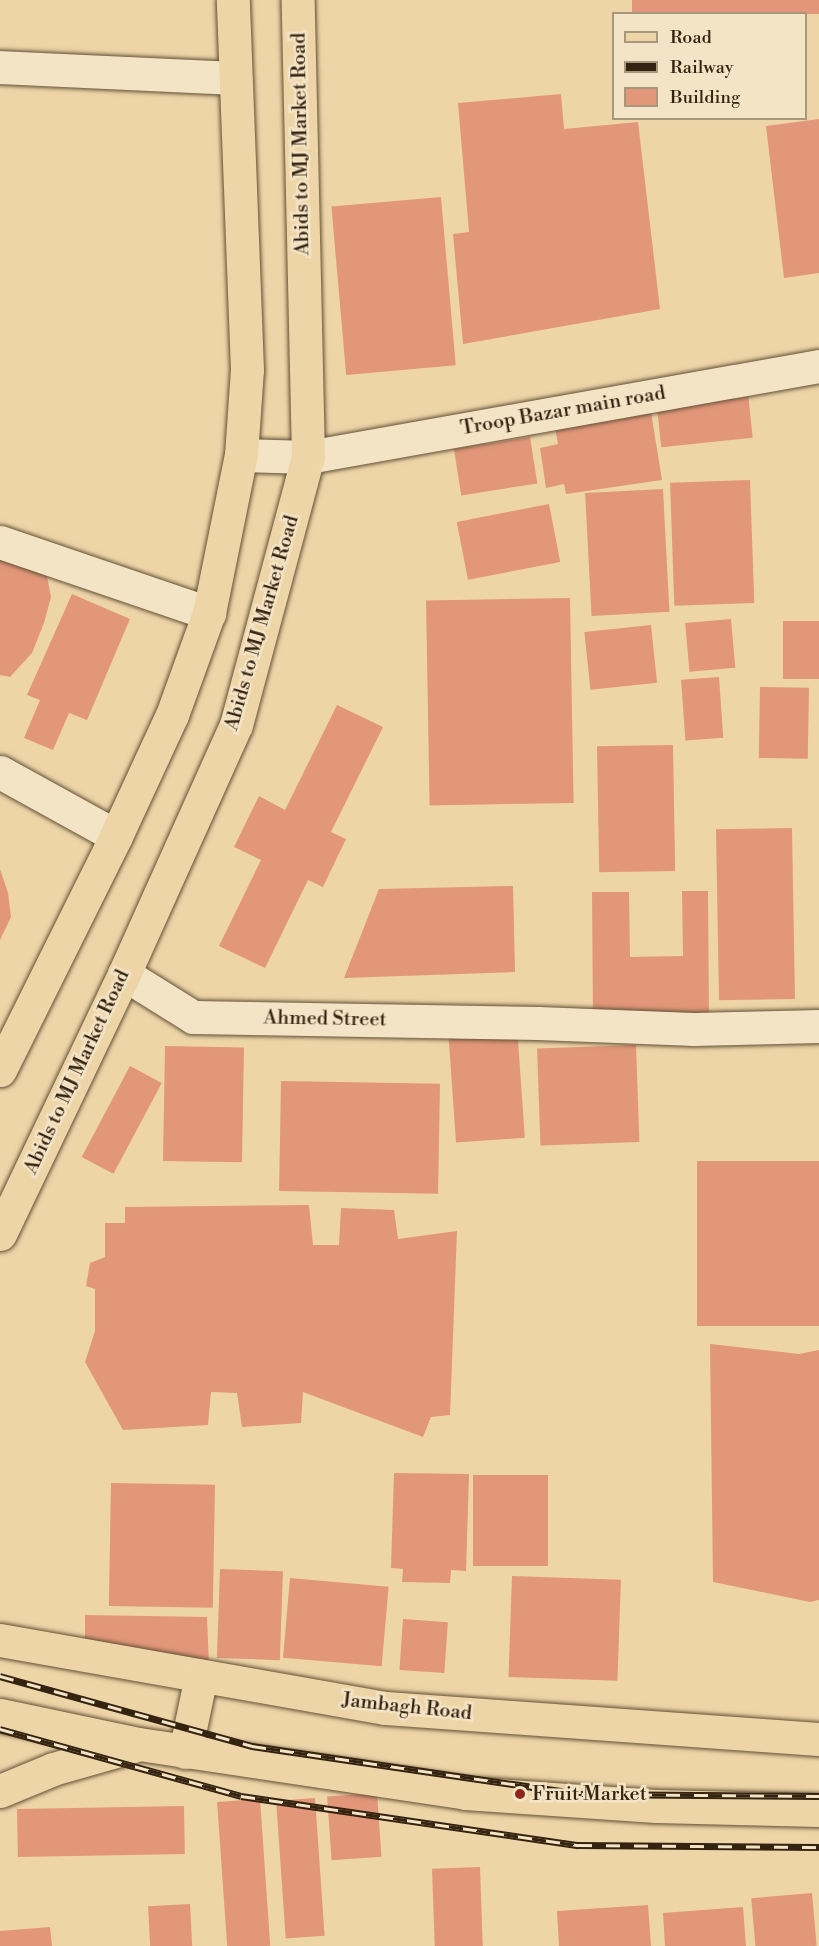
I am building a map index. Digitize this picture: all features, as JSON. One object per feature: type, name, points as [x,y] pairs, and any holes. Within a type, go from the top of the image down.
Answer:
[{"type":"main road","points":[[0,1070],[116,837],[172,715],[208,613],[241,454],[247,370],[233,0]]},
{"type":"main road","name":"Abids to MJ Market Road","points":[[0,1234],[124,974],[236,725],[308,457],[298,0]]},
{"type":"main road","name":"Jambagh Road","points":[[0,1640],[385,1708],[819,1739]]},
{"type":"main road","points":[[185,1752],[201,1676]]},
{"type":"main road","points":[[0,1715],[185,1752],[465,1793],[656,1806],[819,1810]]},
{"type":"main road","points":[[0,1791],[52,1769],[139,1744]]},
{"type":"street","points":[[0,67],[236,78]]},
{"type":"street","name":"Troop Bazar main road","points":[[241,454],[308,457],[819,366]]},
{"type":"street","points":[[0,542],[208,613]]},
{"type":"street","points":[[0,772],[116,837]]},
{"type":"street","name":"Ahmed Street","points":[[124,974],[193,1017],[538,1023],[694,1029],[819,1026]]},
{"type":"building","points":[[632,0],[819,0],[819,14],[807,14],[807,12],[632,12]]},
{"type":"building","points":[[561,94],[564,129],[638,122],[660,309],[463,344],[453,234],[469,232],[458,103]]},
{"type":"building","points":[[819,119],[819,273],[784,278],[766,126]]},
{"type":"building","points":[[441,197],[456,365],[346,375],[331,207]]},
{"type":"building","points":[[748,393],[753,438],[661,447],[657,403]]},
{"type":"building","points":[[651,412],[662,480],[566,494],[564,484],[546,488],[540,448],[558,444],[555,427]]},
{"type":"building","points":[[530,437],[537,483],[461,495],[454,449]]},
{"type":"building","points":[[750,480],[754,603],[674,606],[670,483]]},
{"type":"building","points":[[663,489],[669,612],[592,616],[585,493]]},
{"type":"building","points":[[549,504],[560,562],[468,580],[457,522]]},
{"type":"building","points":[[0,560],[47,576],[51,597],[32,653],[10,677],[0,675]]},
{"type":"building","points":[[72,594],[130,619],[87,720],[69,713],[53,750],[24,738],[40,700],[27,695]]},
{"type":"building","points":[[570,598],[574,803],[430,805],[426,601]]},
{"type":"building","points":[[731,619],[735,668],[689,672],[685,623]]},
{"type":"building","points":[[783,621],[819,621],[819,679],[783,679]]},
{"type":"building","points":[[651,625],[657,683],[590,690],[584,632]]},
{"type":"building","points":[[719,677],[723,738],[685,741],[681,680]]},
{"type":"building","points":[[760,687],[809,688],[808,759],[759,758]]},
{"type":"building","points":[[337,705],[383,727],[331,832],[346,839],[323,887],[308,880],[265,968],[219,946],[261,860],[234,847],[259,796],[285,810]]},
{"type":"building","points":[[673,745],[675,871],[599,872],[597,746]]},
{"type":"building","points":[[792,828],[795,999],[719,1000],[716,829]]},
{"type":"building","points":[[0,869],[8,893],[11,917],[0,940]]},
{"type":"building","points":[[513,886],[515,972],[344,978],[379,889]]},
{"type":"building","points":[[682,891],[708,891],[709,1018],[593,1020],[592,892],[629,892],[630,957],[683,956]]},
{"type":"building","points":[[517,1026],[525,1138],[456,1143],[448,1031]]},
{"type":"building","points":[[636,1045],[639,1142],[540,1145],[537,1048]]},
{"type":"building","points":[[165,1046],[244,1047],[242,1162],[163,1161]]},
{"type":"building","points":[[130,1066],[162,1083],[113,1174],[82,1157]]},
{"type":"building","points":[[281,1081],[440,1084],[438,1194],[279,1191]]},
{"type":"building","points":[[697,1161],[819,1161],[819,1326],[697,1326]]},
{"type":"building","points":[[309,1205],[313,1245],[339,1245],[341,1208],[394,1210],[398,1239],[457,1231],[450,1415],[431,1417],[423,1437],[303,1392],[301,1423],[242,1427],[237,1393],[211,1392],[208,1425],[123,1430],[85,1362],[95,1331],[95,1289],[86,1286],[90,1263],[105,1257],[105,1223],[125,1223],[125,1207]]},
{"type":"building","points":[[710,1344],[799,1354],[819,1350],[819,1600],[810,1602],[713,1582]]},
{"type":"building","points":[[394,1473],[469,1474],[466,1571],[451,1570],[450,1583],[402,1582],[403,1569],[391,1568]]},
{"type":"building","points":[[473,1475],[548,1475],[548,1566],[473,1566]]},
{"type":"building","points":[[111,1483],[215,1485],[213,1608],[109,1606]]},
{"type":"building","points":[[220,1569],[283,1571],[280,1660],[217,1658]]},
{"type":"building","points":[[512,1576],[621,1580],[617,1681],[508,1677]]},
{"type":"building","points":[[290,1578],[389,1587],[382,1666],[283,1658]]},
{"type":"building","points":[[85,1615],[207,1617],[209,1666],[85,1645]]},
{"type":"building","points":[[403,1619],[448,1622],[444,1673],[399,1670]]},
{"type":"building","points":[[377,1793],[381,1857],[332,1860],[327,1796]]},
{"type":"building","points":[[315,1798],[325,1936],[286,1938],[276,1801]]},
{"type":"building","points":[[260,1799],[270,1946],[227,1946],[217,1802]]},
{"type":"building","points":[[184,1806],[185,1854],[18,1857],[17,1809]]},
{"type":"building","points":[[480,1867],[483,1946],[435,1946],[432,1869]]},
{"type":"building","points":[[812,1893],[817,1946],[755,1946],[751,1898]]},
{"type":"building","points":[[190,1904],[192,1946],[150,1946],[148,1906]]},
{"type":"building","points":[[648,1905],[651,1946],[559,1946],[557,1911]]},
{"type":"building","points":[[743,1907],[746,1946],[665,1946],[663,1913]]},
{"type":"building","points":[[50,1927],[52,1946],[0,1946],[0,1931]]},
{"type":"railway","points":[[0,1676],[252,1746],[582,1794],[819,1796]]},
{"type":"railway","points":[[0,1729],[241,1796],[578,1845],[819,1847]]},
{"type":"place","name":"Fruit Market","points":[[520,1794]]}]
